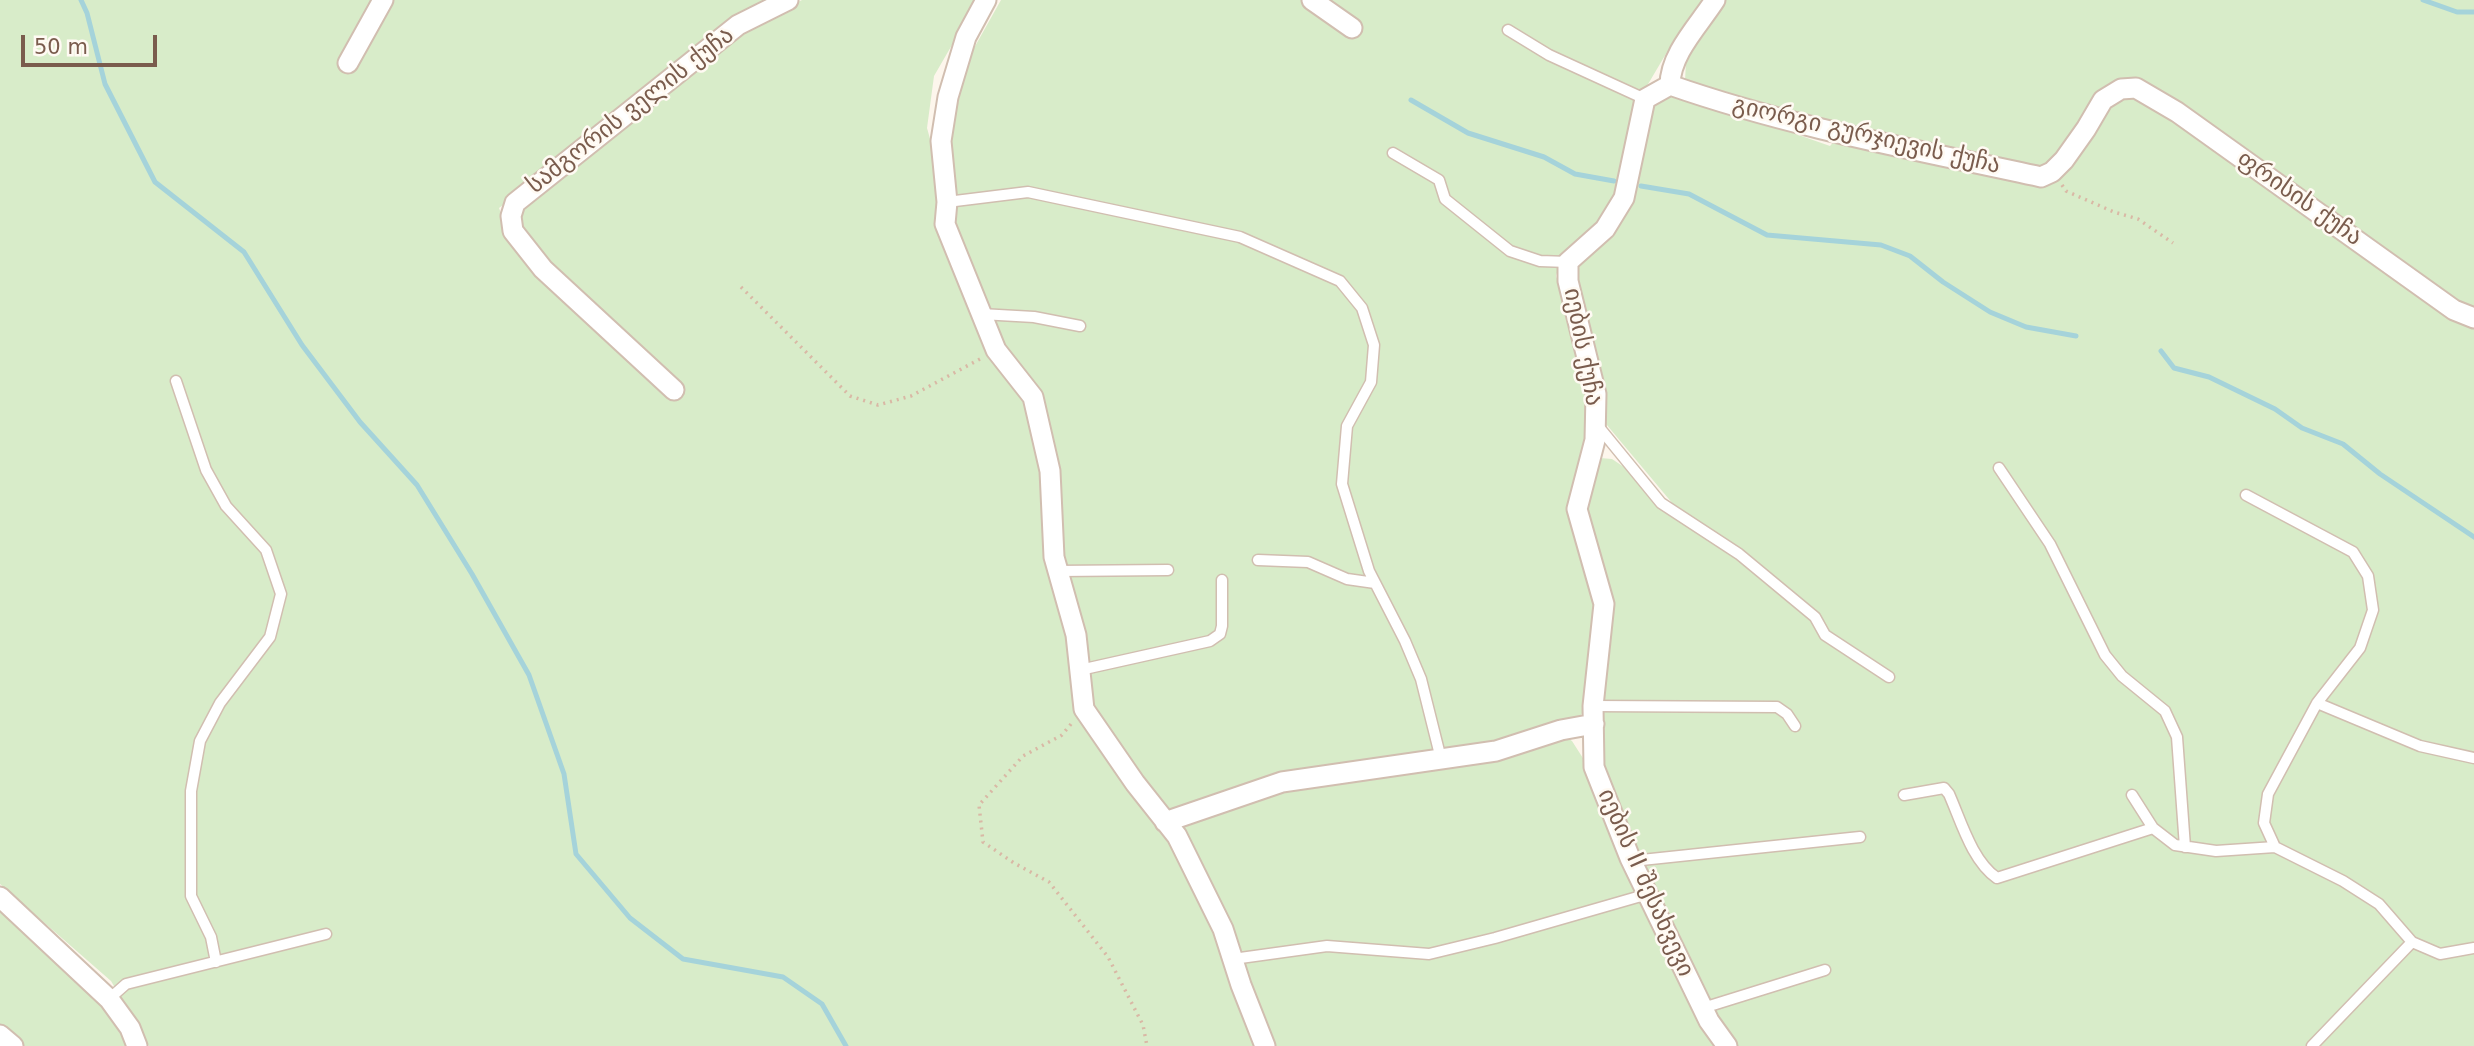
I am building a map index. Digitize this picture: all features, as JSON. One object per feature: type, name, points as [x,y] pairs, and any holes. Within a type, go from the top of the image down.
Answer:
[{"type":"street","points":[[348,63],[383,0]]},
{"type":"street","name":"სამგორის ველის ქუჩა","points":[[674,390],[543,269],[513,231],[511,216],[515,202],[738,25],[788,0]]},
{"type":"street","points":[[986,0],[966,37],[948,97],[941,141],[947,202],[945,224],[996,350],[1033,397],[1050,471],[1054,557],[1076,635],[1084,709],[1135,783],[1177,836],[1223,929],[1265,1046]]},
{"type":"street","points":[[1312,0],[1352,28]]},
{"type":"street","points":[[1645,99],[1670,85],[1670,71],[1715,0]]},
{"type":"street","name":"გიორგი გურჯიევის ქუჩა","points":[[1670,85],[1726,104],[1843,134],[2041,177],[2052,172]]},
{"type":"street","name":"ფრისის ქუჩა","points":[[2052,172],[2086,129],[2103,100],[2121,89],[2136,88],[2177,112],[2454,310],[2474,318]]},
{"type":"street","name":"იების ქუჩა","points":[[1595,423],[1596,394],[1568,281],[1568,262],[1605,229],[1624,198],[1645,99]]},
{"type":"street","name":"იების II შესახვევი","points":[[1595,423],[1595,440],[1577,509],[1604,604],[1593,715],[1594,767],[1632,861],[1703,1008],[1727,1046]]},
{"type":"street","points":[[1165,822],[1282,782],[1496,751],[1561,730],[1593,715]]},
{"type":"street","points":[[0,897],[109,999],[130,1028],[138,1046]]},
{"type":"street","points":[[0,1035],[13,1046]]},
{"type":"lane","points":[[1508,30],[1549,55],[1645,99]]},
{"type":"lane","points":[[1393,153],[1438,180],[1445,200],[1510,251],[1540,261],[1568,262]]},
{"type":"lane","points":[[947,202],[1027,192],[1240,237],[1340,281],[1362,308],[1374,345],[1371,382],[1347,426],[1342,484],[1368,571],[1405,641],[1421,679],[1441,760]]},
{"type":"lane","points":[[981,314],[1034,317],[1080,326]]},
{"type":"lane","points":[[176,381],[206,470],[226,506],[266,550],[281,594],[270,637],[220,703],[201,741],[191,791],[191,896],[211,937],[216,962]]},
{"type":"lane","name":"იების ქუჩა","points":[[1595,423],[1661,503],[1739,554],[1815,617],[1825,635],[1889,677]]},
{"type":"lane","points":[[1999,468],[2050,544],[2105,655],[2122,676],[2165,711],[2177,737],[2185,847]]},
{"type":"lane","points":[[2246,495],[2353,552],[2368,576],[2373,610],[2360,648],[2317,703],[2268,794],[2264,823],[2275,847]]},
{"type":"lane","points":[[1258,560],[1308,562],[1348,579],[1375,583]]},
{"type":"lane","points":[[1058,571],[1168,570]]},
{"type":"lane","points":[[1080,670],[1210,641],[1220,634],[1222,626],[1222,580]]},
{"type":"lane","points":[[2317,703],[2420,746],[2474,758]]},
{"type":"lane","points":[[1593,715],[1776,707],[1787,714],[1795,726]]},
{"type":"lane","points":[[1904,795],[1944,788],[1979,859],[1988,872],[1997,878],[2152,828]]},
{"type":"lane","points":[[2132,796],[2152,828],[2175,845],[2216,851],[2275,847],[2343,881],[2379,904],[2412,942],[2440,954],[2474,948]]},
{"type":"lane","points":[[1632,861],[1860,837]]},
{"type":"lane","points":[[1233,960],[1327,946],[1429,954],[1648,894]]},
{"type":"lane","points":[[109,999],[126,984],[326,934]]},
{"type":"lane","points":[[2312,1046],[2412,942]]},
{"type":"lane","points":[[1703,1008],[1825,970]]},
{"type":"path","points":[[2052,172],[2066,191],[2114,212],[2138,219],[2173,243]]},
{"type":"path","points":[[741,287],[850,396],[878,405],[911,396],[996,350]]},
{"type":"path","points":[[1084,709],[1062,735],[1023,756],[979,805],[983,842],[1049,882],[1108,957],[1143,1025],[1147,1046]]},
{"type":"green space","points":[[0,0],[370,0],[373,6],[392,0],[776,0],[499,208],[509,235],[518,224],[518,212],[672,84],[760,21],[802,0],[978,0],[934,76],[927,128],[996,367],[1028,405],[1037,442],[1046,547],[1065,615],[1077,709],[1129,792],[1171,837],[1215,930],[1257,1046],[149,1046],[111,981],[0,884]]},
{"type":"green space","points":[[1001,0],[1710,0],[1690,29],[1670,47],[1641,96],[1616,198],[1597,228],[1563,253],[1556,276],[1572,322],[1586,383],[1590,424],[1571,507],[1597,600],[1588,703],[1580,717],[1517,737],[1168,811],[1093,711],[1062,558],[1056,469],[954,226],[949,141],[969,57]]},
{"type":"green space","points":[[1724,0],[2474,0],[2474,315],[2128,79],[2047,172],[1827,125],[1685,81],[1686,61]]},
{"type":"green space","points":[[1673,91],[1830,146],[1838,137],[2036,184],[2106,108],[2128,98],[2152,102],[2474,324],[2474,1046],[1734,1046],[1714,1018],[1635,858],[1598,764],[1608,603],[1606,571],[1590,528],[1587,492],[1592,465],[1600,458],[1612,459],[1624,467],[1659,508],[1736,557],[1740,549],[1673,504],[1601,418],[1574,267],[1611,230],[1653,104]]},
{"type":"green space","points":[[1561,734],[1572,741],[1588,766],[1721,1046],[1272,1046],[1240,954],[1173,823],[1287,786]]},
{"type":"green space","points":[[0,909],[103,1008],[129,1046],[0,1046]]},
{"type":"waterway","points":[[81,0],[87,13],[105,84],[155,182],[244,252],[302,345],[360,422],[417,485],[472,574],[529,675],[564,774],[576,854],[630,918],[683,959],[783,977],[822,1004],[846,1046]]},
{"type":"waterway","points":[[2423,0],[2457,12],[2474,12]]},
{"type":"waterway","points":[[1411,100],[1468,133],[1544,157],[1575,174],[1614,181]]},
{"type":"waterway","points":[[1641,186],[1689,194],[1767,235],[1881,245],[1910,256],[1943,282],[1990,312],[2026,327],[2076,336]]},
{"type":"waterway","points":[[2161,351],[2174,368],[2209,377],[2275,409],[2302,428],[2343,444],[2380,474],[2474,537]]}]
